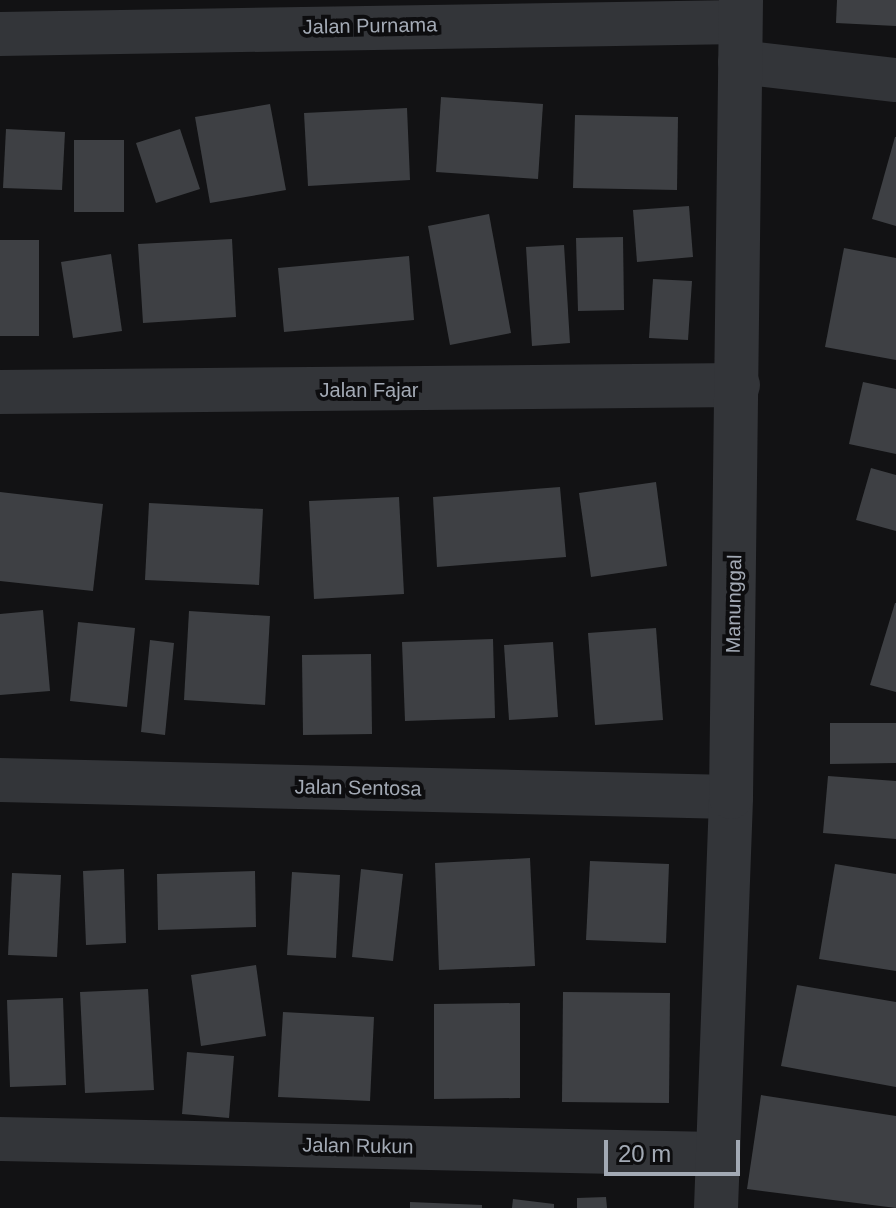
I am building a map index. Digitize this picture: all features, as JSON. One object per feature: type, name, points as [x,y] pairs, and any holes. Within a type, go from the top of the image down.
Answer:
[{"type":"street","name":"Jalan Purnama","points":[[0,34],[740,28],[896,80]]},
{"type":"street","name":"Manunggal","points":[[716,1208],[724,796],[738,385],[740,28]]},
{"type":"street","name":"Jalan Fajar","points":[[0,392],[738,385]]},
{"type":"street","name":"Jalan Sentosa","points":[[0,780],[724,796]]},
{"type":"street","name":"Jalan Rukun","points":[[0,1139],[716,1154]]},
{"type":"building","points":[[837,0],[896,0],[896,26],[836,23]]},
{"type":"building","points":[[441,97],[543,104],[538,179],[436,172]]},
{"type":"building","points":[[270,104],[286,190],[210,203],[195,117]]},
{"type":"building","points":[[407,108],[410,180],[308,186],[304,113]]},
{"type":"building","points":[[575,115],[678,117],[677,190],[573,188]]},
{"type":"building","points":[[6,129],[65,132],[62,190],[3,188]]},
{"type":"building","points":[[180,129],[200,189],[156,203],[136,143]]},
{"type":"building","points":[[896,137],[896,226],[872,219]]},
{"type":"building","points":[[74,140],[124,140],[124,212],[74,212]]},
{"type":"building","points":[[689,206],[693,257],[637,262],[633,210]]},
{"type":"building","points":[[489,214],[511,333],[450,345],[428,226]]},
{"type":"building","points":[[623,237],[624,310],[578,311],[576,238]]},
{"type":"building","points":[[232,239],[236,317],[143,323],[138,244]]},
{"type":"building","points":[[0,240],[39,240],[39,336],[0,336]]},
{"type":"building","points":[[564,245],[570,343],[532,346],[526,247]]},
{"type":"building","points":[[844,248],[896,258],[896,360],[825,347]]},
{"type":"building","points":[[111,254],[122,331],[73,338],[61,262]]},
{"type":"building","points":[[409,256],[414,320],[284,332],[278,268]]},
{"type":"building","points":[[653,279],[692,281],[688,340],[649,338]]},
{"type":"building","points":[[863,382],[896,389],[896,454],[849,444]]},
{"type":"building","points":[[871,468],[896,475],[896,531],[856,520]]},
{"type":"building","points":[[656,482],[667,566],[591,577],[579,493]]},
{"type":"building","points":[[560,487],[566,557],[437,567],[433,497]]},
{"type":"building","points":[[0,492],[103,504],[93,591],[0,581]]},
{"type":"building","points":[[399,497],[404,594],[314,599],[309,501]]},
{"type":"building","points":[[149,503],[263,509],[259,585],[145,580]]},
{"type":"building","points":[[896,603],[896,692],[870,685]]},
{"type":"building","points":[[43,610],[50,691],[0,695],[0,614]]},
{"type":"building","points":[[189,611],[270,616],[265,705],[184,700]]},
{"type":"building","points":[[78,622],[135,628],[127,707],[70,701]]},
{"type":"building","points":[[656,628],[663,720],[595,725],[588,633]]},
{"type":"building","points":[[493,639],[495,718],[405,721],[402,642]]},
{"type":"building","points":[[150,640],[174,643],[165,735],[141,732]]},
{"type":"building","points":[[553,642],[558,717],[509,720],[504,645]]},
{"type":"building","points":[[371,654],[372,734],[303,735],[302,655]]},
{"type":"building","points":[[830,723],[896,723],[896,763],[830,764]]},
{"type":"building","points":[[828,776],[896,781],[896,839],[823,833]]},
{"type":"building","points":[[530,858],[535,966],[439,970],[435,863]]},
{"type":"building","points":[[590,861],[669,864],[666,943],[586,940]]},
{"type":"building","points":[[835,864],[896,874],[896,971],[819,959]]},
{"type":"building","points":[[124,869],[126,943],[86,945],[83,871]]},
{"type":"building","points":[[361,869],[403,874],[393,961],[352,957]]},
{"type":"building","points":[[255,871],[256,927],[158,930],[157,874]]},
{"type":"building","points":[[292,872],[340,875],[336,958],[287,955]]},
{"type":"building","points":[[12,873],[61,875],[57,957],[8,955]]},
{"type":"building","points":[[256,965],[266,1036],[201,1046],[191,975]]},
{"type":"building","points":[[797,985],[896,1002],[896,1087],[781,1066]]},
{"type":"building","points":[[148,989],[154,1090],[85,1093],[80,992]]},
{"type":"building","points":[[563,992],[670,993],[669,1103],[562,1102]]},
{"type":"building","points":[[63,998],[66,1085],[10,1087],[7,1000]]},
{"type":"building","points":[[520,1003],[520,1098],[434,1099],[434,1004]]},
{"type":"building","points":[[283,1012],[374,1017],[370,1101],[278,1097]]},
{"type":"building","points":[[187,1052],[234,1056],[229,1118],[182,1114]]},
{"type":"building","points":[[761,1095],[896,1116],[896,1208],[747,1189]]},
{"type":"building","points":[[606,1197],[607,1208],[577,1208],[577,1198]]},
{"type":"building","points":[[513,1199],[554,1204],[554,1208],[512,1208]]},
{"type":"building","points":[[410,1202],[482,1205],[482,1208],[410,1208]]}]
